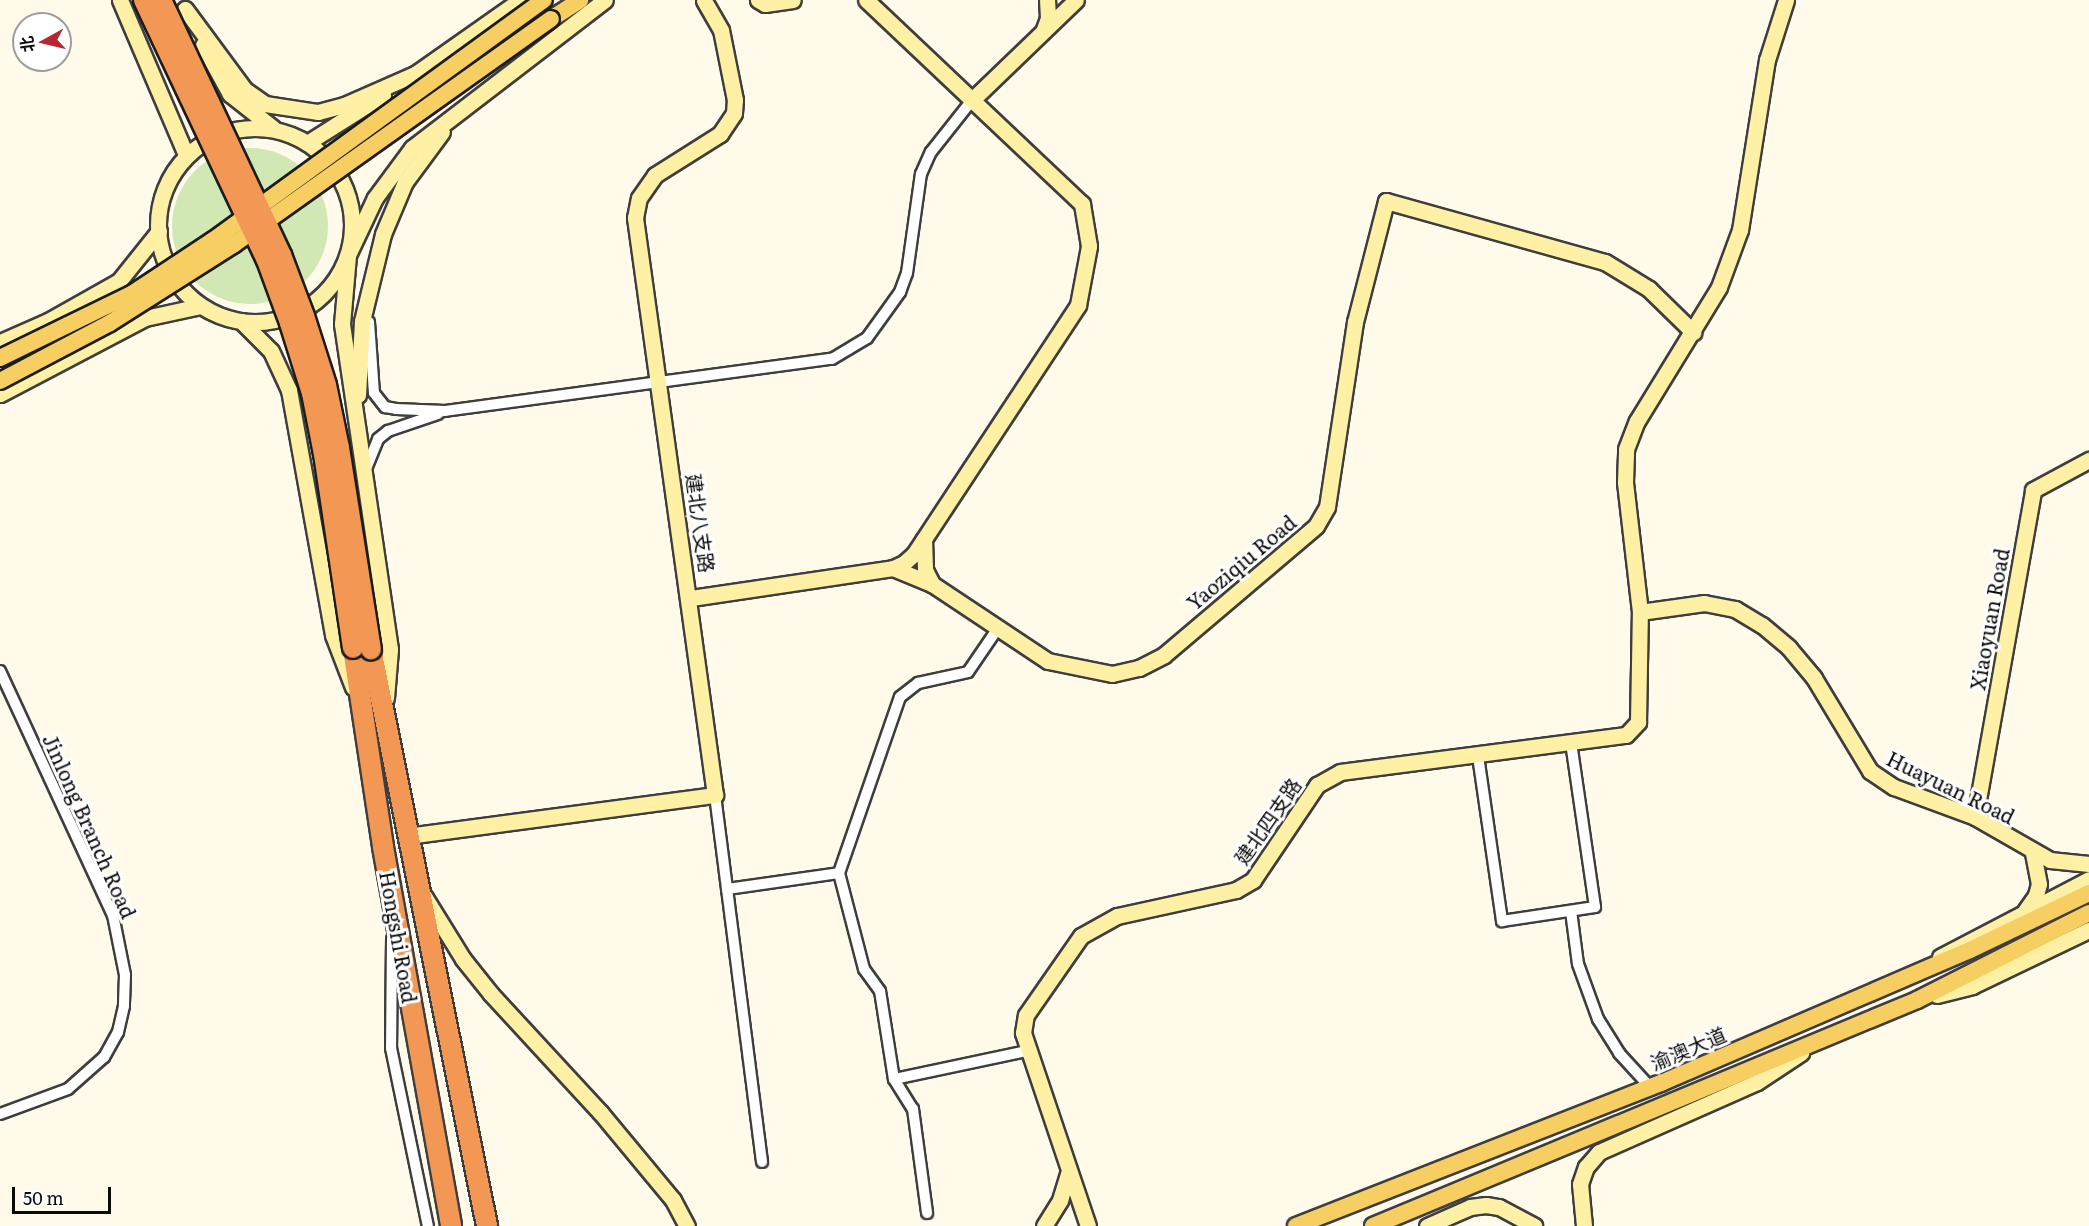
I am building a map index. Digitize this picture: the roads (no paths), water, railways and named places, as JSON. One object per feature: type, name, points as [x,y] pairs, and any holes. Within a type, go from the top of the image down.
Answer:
[{"type":"highway","points":[[144,0],[267,260],[290,323],[312,393],[362,648]]},
{"type":"highway","points":[[161,0],[281,255],[326,385],[339,448],[362,648]]},
{"type":"highway","name":"Hongshi Road","points":[[362,648],[364,715],[392,899],[451,1226]]},
{"type":"highway","name":"Hongshi Road","points":[[362,648],[384,720],[488,1226]]},
{"type":"main road","points":[[0,358],[133,293],[212,241],[544,0]]},
{"type":"main road","points":[[0,381],[110,323],[233,245],[580,0]]},
{"type":"main road","name":"渝澳大道","points":[[1296,1226],[1650,1087],[1909,976],[2089,893]]},
{"type":"main road","points":[[1373,1226],[1917,1000],[2089,913]]},
{"type":"street","points":[[120,0],[186,155]]},
{"type":"street","points":[[307,143],[419,72],[520,0]]},
{"type":"street","points":[[276,130],[232,130],[186,155],[168,181],[158,214],[161,253],[177,285],[200,306],[241,321],[261,323],[294,315],[322,296],[348,255],[375,198],[412,148],[605,0]]},
{"type":"street","name":"建北八支路","points":[[704,0],[721,30],[735,100],[734,113],[720,134],[655,175],[639,198],[635,218],[690,598],[715,795]]},
{"type":"street","points":[[758,0],[765,4],[793,0]]},
{"type":"street","points":[[690,598],[893,568],[914,554],[1078,304],[1089,246],[1082,204],[866,0]]},
{"type":"street","points":[[1043,32],[1048,18],[1047,0]]},
{"type":"street","name":"建北四支路","points":[[1088,1226],[1068,1173],[1023,1033],[1026,1015],[1081,936],[1099,924],[1236,890],[1253,880],[1317,785],[1340,772],[1478,756],[1626,735],[1638,722],[1640,612],[1625,482],[1626,449],[1637,421],[1694,332],[1719,287],[1740,230],[1767,60],[1786,0]]},
{"type":"street","points":[[370,285],[369,347],[372,383],[378,401],[396,409],[445,411],[832,359],[867,338],[900,292],[907,273],[921,174],[931,152],[972,100],[1043,32],[1068,3]]},
{"type":"street","points":[[183,4],[245,90],[265,104],[282,109],[318,112],[344,105],[419,72]]},
{"type":"street","points":[[183,4],[230,94],[276,130],[307,143],[332,165],[347,195],[352,228],[342,324],[390,650],[384,720]]},
{"type":"street","points":[[357,428],[358,355],[370,285],[382,234],[405,182],[451,119]]},
{"type":"street","name":"Yaoziqiu Road","points":[[893,568],[932,584],[1048,662],[1112,674],[1139,668],[1164,655],[1316,526],[1327,507],[1355,322],[1386,201],[1605,262],[1649,289],[1694,332]]},
{"type":"street","points":[[0,342],[48,321],[118,281],[159,231]]},
{"type":"street","points":[[0,394],[145,318],[200,306]]},
{"type":"street","points":[[241,321],[271,351],[289,390],[333,635],[364,715]]},
{"type":"street","points":[[365,472],[371,449],[383,435],[445,411]]},
{"type":"street","name":"Xiaoyuan Road","points":[[1975,817],[2033,490],[2089,460]]},
{"type":"street","points":[[924,539],[925,570],[932,584]]},
{"type":"street","name":"Huayuan Road","points":[[1640,612],[1704,603],[1735,609],[1762,624],[1789,648],[1814,678],[1870,771],[1894,787],[1975,817],[2033,853],[2069,864],[2089,864]]},
{"type":"street","points":[[927,1213],[913,1109],[894,1079],[880,991],[864,969],[838,873],[900,697],[918,683],[968,672],[998,628]]},
{"type":"street","name":"Jinlong Branch Road","points":[[0,671],[113,915],[125,975],[124,1006],[118,1032],[104,1057],[68,1089],[0,1114]]},
{"type":"street","points":[[1478,756],[1502,921],[1595,907],[1571,743]]},
{"type":"street","points":[[407,836],[715,795],[762,1162]]},
{"type":"street","points":[[2022,914],[2036,895],[2039,884],[2033,853]]},
{"type":"street","points":[[727,889],[838,873]]},
{"type":"street","points":[[1909,976],[1963,943],[2089,879]]},
{"type":"street","name":"Hongshi Road","points":[[417,884],[463,959],[673,1200],[687,1226]]},
{"type":"street","points":[[392,899],[391,1048],[428,1226]]},
{"type":"street","points":[[1571,911],[1578,964],[1598,1019],[1619,1053],[1650,1087]]},
{"type":"street","points":[[1917,1000],[1972,986],[2089,930]]},
{"type":"street","points":[[1584,1226],[1580,1184],[1586,1167],[1599,1152],[1757,1082],[1818,1041]]},
{"type":"street","points":[[894,1079],[1027,1051]]},
{"type":"street","points":[[1044,1226],[1060,1200],[1068,1173]]},
{"type":"street","points":[[1427,1226],[1470,1208],[1486,1205],[1517,1215],[1534,1226]]}]
